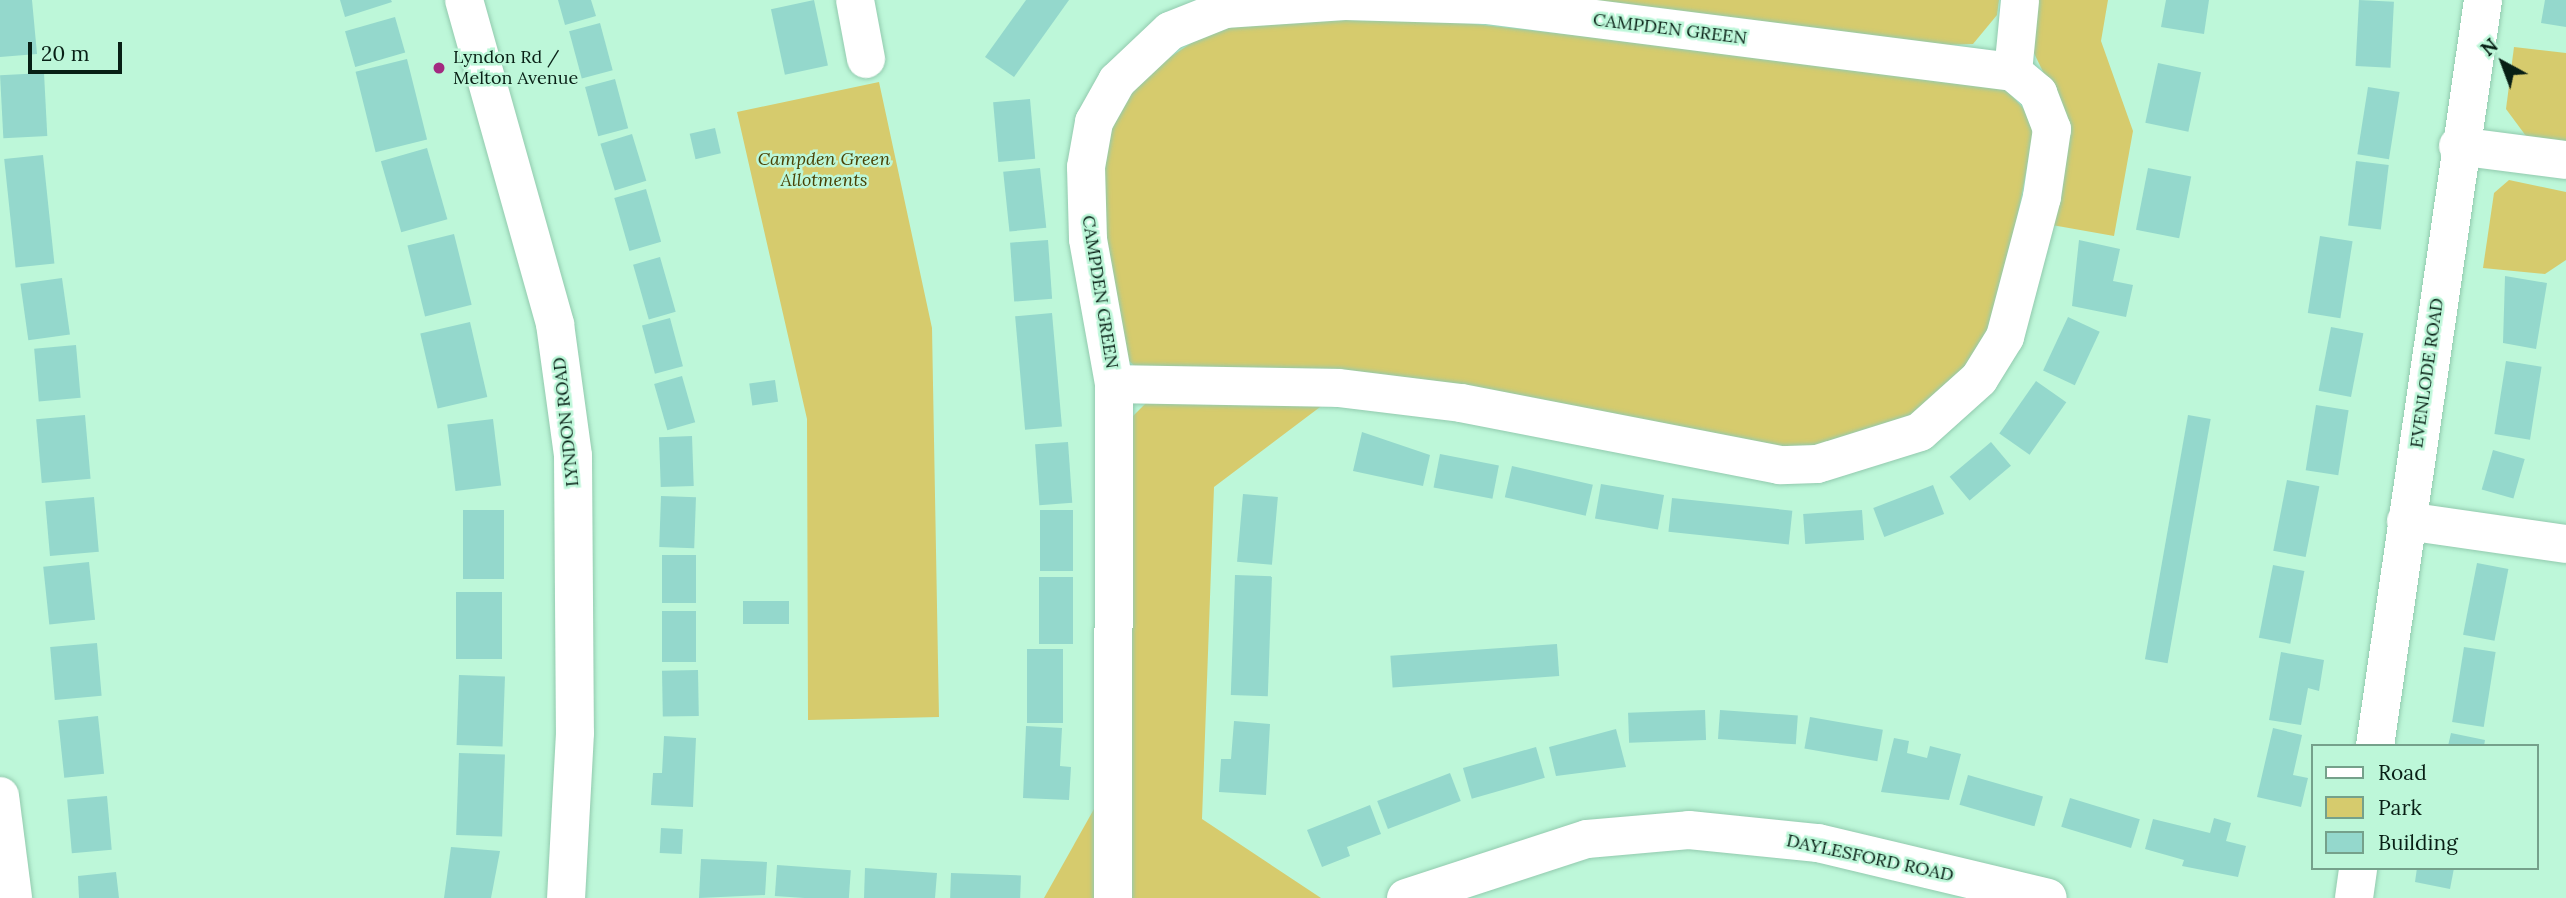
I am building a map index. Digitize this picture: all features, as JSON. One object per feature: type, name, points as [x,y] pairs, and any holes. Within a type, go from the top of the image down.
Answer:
[{"type":"street","name":"LYNDON ROAD","points":[[464,0],[555,324],[573,456],[575,733],[566,898]]},
{"type":"street","points":[[855,0],[866,59]]},
{"type":"street","points":[[2013,72],[2021,0]]},
{"type":"street","name":"EVENLODE ROAD","points":[[2375,744],[2458,145],[2483,0]]},
{"type":"street","name":"CAMPDEN GREEN","points":[[1113,898],[1114,384],[1088,239],[1086,167],[1094,122],[1137,57],[1170,31],[1225,9],[1345,1],[1486,5],[2013,72],[2038,93],[2052,130],[2042,197],[2005,337],[1979,379],[1943,416],[1895,444],[1817,464],[1780,465],[1461,403],[1351,389],[1114,384]]},
{"type":"street","points":[[2458,145],[2566,160]]},
{"type":"street","points":[[2406,521],[2566,544]]},
{"type":"street","points":[[0,796],[13,898]]},
{"type":"street","name":"DAYLESFORD ROAD","points":[[1406,898],[1587,839],[1689,830],[1818,843],[2048,898]]},
{"type":"street","points":[[2354,898],[2358,870]]},
{"type":"green space","points":[[1551,0],[1999,0],[1997,15],[1973,44],[1946,45]]},
{"type":"green space","points":[[2034,0],[2108,0],[2101,41],[2133,131],[2114,236],[2052,225],[2047,80],[2030,45]]},
{"type":"green space","points":[[1347,10],[1999,82],[2024,109],[2034,131],[1997,323],[1960,384],[1895,436],[1825,452],[1145,375],[1129,361],[1097,236],[1111,121],[1145,74],[1221,23]]},
{"type":"green space","points":[[2514,47],[2566,53],[2566,141],[2526,136],[2506,109]]},
{"type":"green space","name":"Campden Green Allotments","points":[[879,82],[932,328],[939,717],[808,720],[807,419],[737,112]]},
{"type":"green space","points":[[2509,180],[2566,192],[2566,260],[2545,274],[2483,268],[2494,193]]},
{"type":"green space","points":[[1328,401],[1214,487],[1202,819],[1321,898],[1131,898],[1133,416],[1146,403]]},
{"type":"green space","points":[[1103,793],[1102,898],[1044,898]]},
{"type":"building","points":[[0,0],[32,0],[37,54],[0,57]]},
{"type":"building","points":[[340,0],[391,0],[392,2],[345,17]]},
{"type":"building","points":[[558,0],[591,0],[596,16],[565,25]]},
{"type":"building","points":[[814,0],[828,66],[785,75],[771,9]]},
{"type":"building","points":[[1026,0],[1069,0],[1014,77],[985,57]]},
{"type":"building","points":[[2166,0],[2209,0],[2204,34],[2161,27]]},
{"type":"building","points":[[2359,0],[2394,2],[2390,68],[2356,66]]},
{"type":"building","points":[[2545,0],[2566,0],[2566,27],[2541,23]]},
{"type":"building","points":[[395,17],[405,53],[355,67],[345,31]]},
{"type":"building","points":[[600,23],[613,70],[582,79],[569,31]]},
{"type":"building","points":[[407,59],[427,140],[376,152],[356,72]]},
{"type":"building","points":[[2158,63],[2201,72],[2188,132],[2145,123]]},
{"type":"building","points":[[44,73],[47,136],[3,138],[0,75]]},
{"type":"building","points":[[615,79],[628,128],[598,136],[585,87]]},
{"type":"building","points":[[2368,87],[2400,92],[2389,159],[2357,154]]},
{"type":"building","points":[[1030,99],[1035,159],[998,162],[993,102]]},
{"type":"building","points":[[715,128],[721,153],[696,159],[690,134]]},
{"type":"building","points":[[632,134],[646,181],[615,191],[600,144]]},
{"type":"building","points":[[427,148],[447,219],[401,232],[381,161]]},
{"type":"building","points":[[43,155],[54,263],[16,267],[4,159]]},
{"type":"building","points":[[2356,161],[2389,165],[2381,230],[2348,226]]},
{"type":"building","points":[[1040,168],[1046,228],[1009,232],[1003,172]]},
{"type":"building","points":[[2148,168],[2191,176],[2179,238],[2136,230]]},
{"type":"building","points":[[646,189],[661,242],[629,251],[614,198]]},
{"type":"building","points":[[454,234],[472,305],[425,316],[407,246]]},
{"type":"building","points":[[2320,236],[2353,241],[2340,318],[2308,313]]},
{"type":"building","points":[[1048,240],[1052,299],[1014,302],[1010,243]]},
{"type":"building","points":[[2079,240],[2120,249],[2113,281],[2133,285],[2126,317],[2072,306]]},
{"type":"building","points":[[660,257],[676,312],[649,320],[633,265]]},
{"type":"building","points":[[2505,276],[2547,283],[2536,349],[2503,343]]},
{"type":"building","points":[[62,278],[70,334],[28,340],[20,284]]},
{"type":"building","points":[[1052,313],[1062,427],[1025,430],[1015,316]]},
{"type":"building","points":[[2068,317],[2100,332],[2075,385],[2043,370]]},
{"type":"building","points":[[670,318],[683,366],[655,374],[642,326]]},
{"type":"building","points":[[470,322],[487,397],[438,408],[420,333]]},
{"type":"building","points":[[2331,327],[2363,333],[2351,397],[2319,391]]},
{"type":"building","points":[[76,345],[81,398],[39,401],[34,349]]},
{"type":"building","points":[[2506,361],[2542,367],[2530,440],[2494,434]]},
{"type":"building","points":[[682,376],[695,422],[667,430],[654,384]]},
{"type":"building","points":[[775,380],[778,402],[752,405],[749,384]]},
{"type":"building","points":[[2036,381],[2066,402],[2030,455],[1999,433]]},
{"type":"building","points":[[2316,405],[2349,410],[2338,475],[2306,470]]},
{"type":"building","points":[[85,415],[91,479],[42,483],[36,419]]},
{"type":"building","points":[[2188,415],[2211,419],[2168,663],[2145,659]]},
{"type":"building","points":[[493,419],[501,486],[456,491],[447,425]]},
{"type":"building","points":[[1362,432],[1430,455],[1423,486],[1353,471]]},
{"type":"building","points":[[692,436],[694,486],[661,487],[659,437]]},
{"type":"building","points":[[1068,442],[1072,503],[1039,505],[1035,444]]},
{"type":"building","points":[[1991,442],[2011,466],[1970,500],[1950,477]]},
{"type":"building","points":[[2493,450],[2525,459],[2513,499],[2482,489]]},
{"type":"building","points":[[1440,454],[1499,465],[1492,499],[1434,487]]},
{"type":"building","points":[[1512,466],[1593,485],[1586,516],[1505,497]]},
{"type":"building","points":[[2287,480],[2319,486],[2306,557],[2273,551]]},
{"type":"building","points":[[1601,484],[1664,495],[1658,530],[1595,518]]},
{"type":"building","points":[[1933,485],[1944,514],[1884,537],[1873,508]]},
{"type":"building","points":[[1243,494],[1278,497],[1272,565],[1237,562]]},
{"type":"building","points":[[661,496],[696,497],[694,548],[659,547]]},
{"type":"building","points":[[94,497],[99,552],[50,556],[45,501]]},
{"type":"building","points":[[1672,498],[1792,511],[1789,544],[1668,532]]},
{"type":"building","points":[[463,510],[504,510],[504,579],[463,579]]},
{"type":"building","points":[[1040,510],[1073,510],[1073,571],[1040,571]]},
{"type":"building","points":[[1862,510],[1864,540],[1805,544],[1803,514]]},
{"type":"building","points":[[662,555],[696,555],[696,603],[662,603]]},
{"type":"building","points":[[89,562],[95,620],[49,624],[43,567]]},
{"type":"building","points":[[2477,563],[2508,569],[2494,641],[2463,635]]},
{"type":"building","points":[[2273,565],[2304,571],[2290,644],[2259,638]]},
{"type":"building","points":[[1235,575],[1272,576],[1268,696],[1231,695]]},
{"type":"building","points":[[1039,577],[1073,577],[1073,644],[1039,644]]},
{"type":"building","points":[[456,592],[502,592],[502,659],[456,659]]},
{"type":"building","points":[[743,601],[789,601],[789,624],[743,624]]},
{"type":"building","points":[[662,611],[696,611],[696,662],[662,662]]},
{"type":"building","points":[[97,643],[102,696],[55,700],[50,647]]},
{"type":"building","points":[[1557,644],[1559,676],[1393,688],[1390,656]]},
{"type":"building","points":[[2464,647],[2496,652],[2484,727],[2452,722]]},
{"type":"building","points":[[1027,649],[1063,649],[1063,723],[1027,723]]},
{"type":"building","points":[[2281,652],[2324,660],[2319,691],[2308,688],[2301,725],[2269,720]]},
{"type":"building","points":[[698,670],[699,716],[663,717],[662,671]]},
{"type":"building","points":[[459,675],[505,677],[503,747],[457,745]]},
{"type":"building","points":[[1705,710],[1706,740],[1629,743],[1628,713]]},
{"type":"building","points":[[1720,710],[1798,715],[1796,744],[1718,739]]},
{"type":"building","points":[[98,716],[104,774],[64,778],[58,720]]},
{"type":"building","points":[[1810,717],[1883,730],[1877,761],[1804,749]]},
{"type":"building","points":[[1234,721],[1270,724],[1266,795],[1219,792],[1221,759],[1231,759]]},
{"type":"building","points":[[1026,726],[1062,728],[1060,766],[1071,767],[1069,800],[1023,798]]},
{"type":"building","points":[[2273,728],[2302,735],[2293,775],[2308,778],[2301,807],[2257,797]]},
{"type":"building","points":[[1616,729],[1626,767],[1556,776],[1549,747]]},
{"type":"building","points":[[2451,733],[2485,740],[2484,744],[2448,744]]},
{"type":"building","points":[[664,736],[696,738],[693,807],[651,805],[653,773],[662,773]]},
{"type":"building","points":[[1894,738],[1909,741],[1907,753],[1927,758],[1930,746],[1961,754],[1949,800],[1881,792]]},
{"type":"building","points":[[1536,747],[1545,778],[1472,799],[1463,768]]},
{"type":"building","points":[[459,753],[505,755],[502,837],[456,835]]},
{"type":"building","points":[[1450,773],[1461,801],[1388,829],[1377,801]]},
{"type":"building","points":[[1968,775],[2043,796],[2034,826],[1959,805]]},
{"type":"building","points":[[107,796],[112,850],[72,853],[67,799]]},
{"type":"building","points":[[2070,798],[2140,819],[2131,848],[2061,827]]},
{"type":"building","points":[[1370,805],[1381,834],[1347,847],[1350,856],[1322,867],[1307,830]]},
{"type":"building","points":[[2214,818],[2231,823],[2226,841],[2246,846],[2238,877],[2182,866],[2184,860],[2145,849],[2153,819],[2210,833]]},
{"type":"building","points":[[661,828],[683,829],[682,854],[660,853]]},
{"type":"building","points":[[451,847],[500,851],[491,898],[444,898]]},
{"type":"building","points":[[701,859],[767,862],[765,895],[699,898]]},
{"type":"building","points":[[777,865],[851,870],[849,898],[775,896]]},
{"type":"building","points":[[865,868],[937,873],[935,898],[864,898]]},
{"type":"building","points":[[2417,870],[2454,870],[2450,889],[2415,882]]},
{"type":"building","points":[[116,872],[119,898],[79,898],[78,876]]},
{"type":"building","points":[[951,873],[1021,875],[1020,898],[950,898]]},
{"type":"place","name":"Lyndon Rd / Melton Avenue","points":[[439,68]]}]
